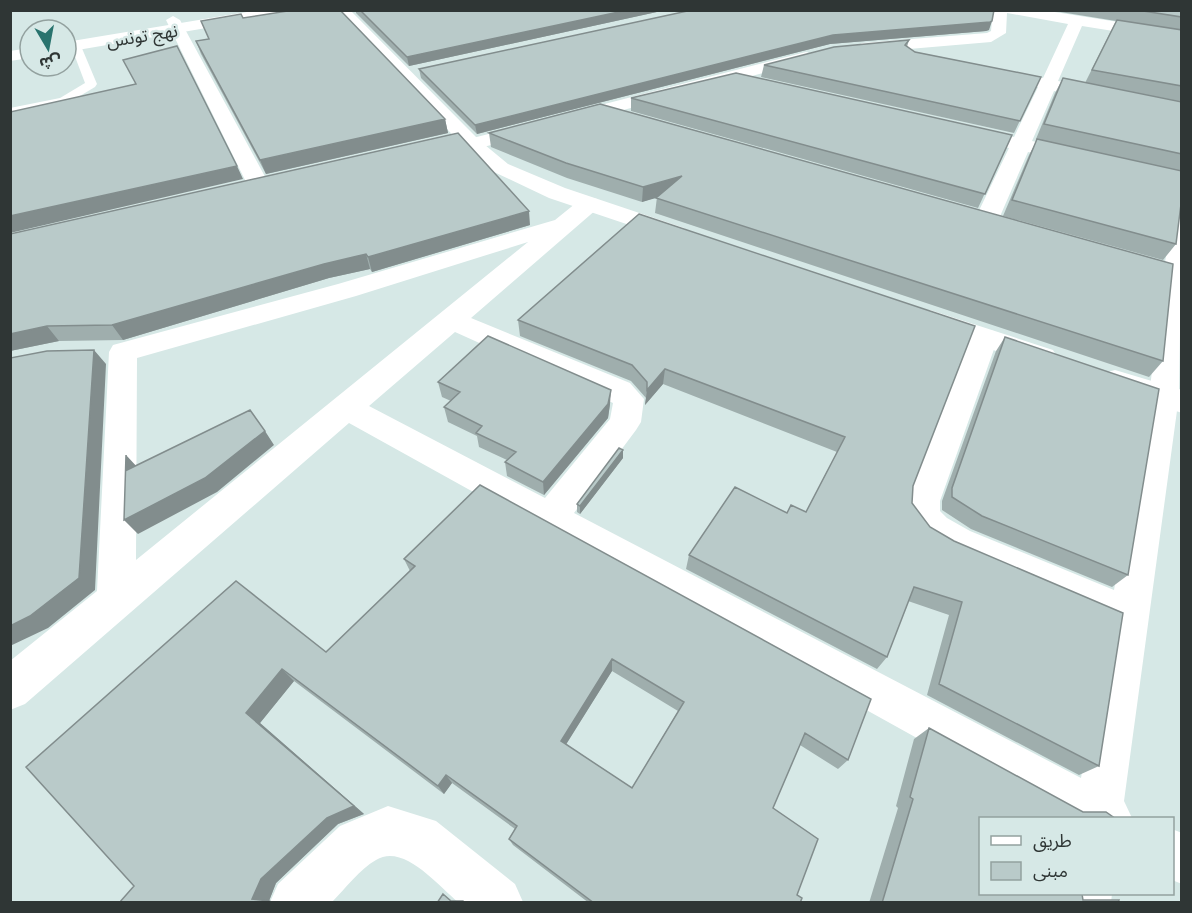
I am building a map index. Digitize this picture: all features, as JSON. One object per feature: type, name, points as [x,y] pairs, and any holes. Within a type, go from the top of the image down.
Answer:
[{"type":"street","name":"نهج تونس","points":[[175,24],[232,10]]},
{"type":"street","name":"نهج تونس","points":[[78,41],[175,24],[289,10]]},
{"type":"street","points":[[341,10],[405,74],[461,141],[501,168],[578,213],[702,242]]},
{"type":"street","points":[[842,50],[991,37],[998,33],[1000,10]]},
{"type":"street","points":[[1011,10],[1058,14],[1077,21],[1176,36],[1172,19]]},
{"type":"street","points":[[986,221],[1077,21]]},
{"type":"street","points":[[175,24],[258,184]]},
{"type":"street","points":[[874,49],[932,60]]},
{"type":"street","points":[[461,141],[602,111],[820,54]]},
{"type":"street","points":[[405,74],[428,69]]},
{"type":"street","points":[[978,70],[1182,111]]},
{"type":"street","points":[[731,77],[765,85]]},
{"type":"street","points":[[602,111],[636,121]]},
{"type":"street","points":[[951,128],[1101,163]]},
{"type":"street","points":[[236,189],[281,179]]},
{"type":"street","points":[[10,689],[578,213]]},
{"type":"street","points":[[116,599],[112,352],[347,290],[578,213]]},
{"type":"street","points":[[963,214],[1008,227]]},
{"type":"street","points":[[347,408],[1102,817],[1131,615],[1173,399],[1165,271],[1182,214]]},
{"type":"street","points":[[905,311],[1063,363]]},
{"type":"street","points":[[451,320],[619,391],[629,399],[625,422],[551,517]]},
{"type":"street","points":[[984,338],[923,501],[922,516],[934,529],[957,542],[1131,615]]},
{"type":"street","points":[[1097,374],[1173,399]]},
{"type":"street","points":[[296,903],[357,843],[388,830],[418,838],[497,903]]},
{"type":"lane","points":[[10,112],[53,104],[82,93],[91,84],[78,60]]},
{"type":"building","points":[[294,10],[340,10],[445,119],[260,160],[196,41],[209,39],[201,21],[241,14],[243,18]]},
{"type":"building","points":[[360,10],[628,10],[407,57]]},
{"type":"building","points":[[692,10],[994,10],[990,22],[833,35],[475,125],[419,69]]},
{"type":"building","points":[[1137,10],[1182,10],[1182,17]]},
{"type":"building","points":[[1117,20],[1182,30],[1182,86],[1092,70]]},
{"type":"building","points":[[909,40],[905,45],[915,52],[1041,77],[1020,121],[764,65],[834,47]]},
{"type":"building","points":[[177,46],[237,166],[10,216],[10,112],[136,84],[123,60]]},
{"type":"building","points":[[736,73],[1012,135],[985,194],[631,98]]},
{"type":"building","points":[[1063,78],[1182,102],[1182,154],[1044,124]]},
{"type":"building","points":[[600,104],[1173,264],[1163,361],[656,198],[682,176],[643,187],[566,163],[489,133]]},
{"type":"building","points":[[458,133],[529,211],[368,257],[366,254],[324,264],[112,325],[47,326],[10,334],[10,234]]},
{"type":"building","points":[[1037,139],[1182,171],[1182,196],[1176,244],[1012,200]]},
{"type":"building","points":[[639,214],[975,326],[913,486],[912,503],[930,527],[954,541],[1123,613],[1099,766],[939,684],[962,602],[914,587],[887,657],[689,555],[735,487],[787,513],[791,505],[806,512],[845,437],[665,369],[647,390],[647,382],[632,365],[518,320]]},
{"type":"building","points":[[488,336],[611,390],[608,404],[543,482],[505,462],[516,452],[476,433],[482,426],[444,407],[460,392],[438,382]]},
{"type":"building","points":[[1005,337],[1159,389],[1128,575],[982,516],[952,497],[952,488]]},
{"type":"building","points":[[94,350],[79,578],[30,616],[10,626],[10,358],[47,351]]},
{"type":"building","points":[[250,410],[265,431],[205,478],[124,520],[126,455],[127,470]]},
{"type":"building","points":[[619,448],[623,450],[580,506],[577,504]]},
{"type":"building","points":[[480,485],[871,699],[848,760],[805,733],[773,808],[818,839],[797,895],[802,898],[800,903],[594,903],[509,839],[517,826],[446,775],[438,786],[282,669],[246,713],[354,806],[327,818],[261,879],[252,899],[269,901],[267,903],[119,903],[134,886],[26,767],[236,581],[326,652],[415,566],[404,559]],"holes":[[[612,659],[684,702],[632,788],[561,741]]]},
{"type":"building","points":[[929,728],[1083,812],[1106,812],[1113,817],[979,817],[979,895],[1082,895],[1083,900],[1119,900],[1118,903],[882,903],[913,799],[910,797]]},
{"type":"building","points":[[443,894],[451,901],[465,903],[437,903]]}]
